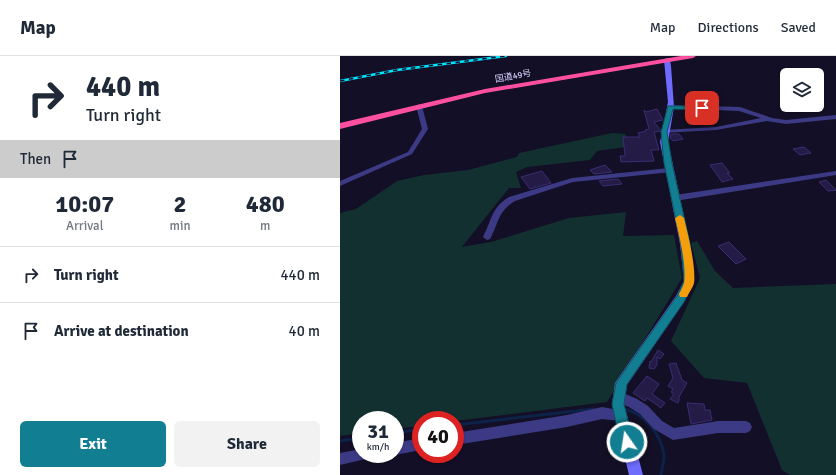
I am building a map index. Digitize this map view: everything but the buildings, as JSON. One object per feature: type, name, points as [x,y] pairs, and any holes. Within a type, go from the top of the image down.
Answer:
[{"type":"highway","name":"国道49号","points":[[340,126],[486,91],[667,58],[692,56]]},
{"type":"street","points":[[636,475],[620,415],[619,397],[621,383],[689,285],[685,244],[664,142],[664,132],[671,107],[670,79],[667,58]]},
{"type":"street","points":[[340,184],[403,156],[415,148],[419,137],[425,129],[419,106]]},
{"type":"street","points":[[671,107],[734,108],[748,111],[766,119],[786,122],[836,117]]},
{"type":"street","points":[[664,132],[687,132],[729,127],[766,119]]},
{"type":"street","points":[[487,237],[493,227],[496,212],[505,203],[512,199],[572,180],[669,170]]},
{"type":"street","points":[[675,198],[836,173]]},
{"type":"street","points":[[619,397],[644,410],[658,425],[673,434],[718,427],[746,427]]},
{"type":"street","points":[[464,438],[566,421],[602,413],[620,415]]},
{"type":"street","points":[[340,459],[352,457]]},
{"type":"green space","points":[[612,133],[626,134],[625,147],[597,151],[590,160],[527,167],[516,172],[521,188],[509,188],[462,247],[491,242],[569,218],[626,212],[623,236],[674,235],[682,278],[607,402],[464,420],[464,411],[412,411],[412,427],[404,428],[404,411],[352,411],[352,434],[340,436],[340,213],[356,209],[397,181],[424,175],[468,170],[517,157],[519,153]]},
{"type":"green space","points":[[697,241],[715,271],[733,288],[836,284],[836,475],[790,475],[782,470],[747,383],[704,378],[671,341],[700,278],[691,243]]},
{"type":"waterway","points":[[464,424],[593,409]]},
{"type":"waterway","points":[[622,409],[637,414],[644,419],[660,440],[664,456],[661,475]]},
{"type":"waterway","points":[[404,432],[412,430]]},
{"type":"waterway","points":[[340,441],[352,439]]},
{"type":"railway","points":[[340,81],[397,70],[506,56]]},
{"type":"slow traffic","points":[[680,218],[689,278],[689,285],[684,294]]},
{"type":"route","points":[[627,442],[618,404],[621,383],[689,285],[685,244],[664,142],[664,132],[671,107],[702,108]]}]
